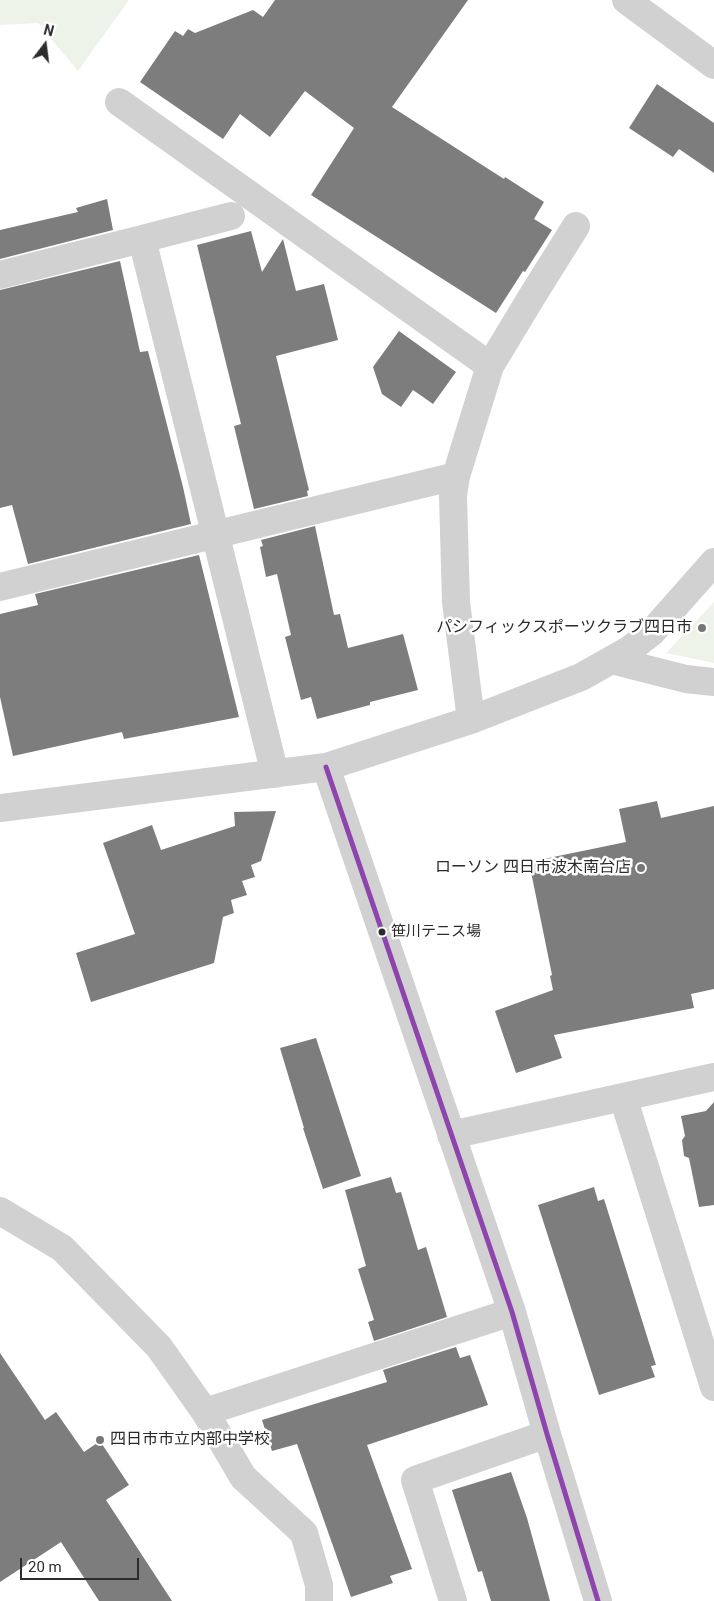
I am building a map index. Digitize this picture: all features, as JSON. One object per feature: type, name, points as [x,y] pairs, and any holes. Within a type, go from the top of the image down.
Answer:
[{"type":"street","points":[[626,0],[714,65]]},
{"type":"street","points":[[119,102],[490,366]]},
{"type":"street","points":[[0,275],[232,216]]},
{"type":"street","points":[[471,720],[456,602],[453,496],[456,476],[490,366],[576,226]]},
{"type":"street","points":[[142,239],[275,774]]},
{"type":"street","points":[[0,587],[456,476]]},
{"type":"street","points":[[0,808],[326,767],[471,720],[581,677],[629,650],[652,632],[714,562]]},
{"type":"street","points":[[611,660],[686,679],[714,682]]},
{"type":"street","points":[[326,767],[450,1135],[512,1312],[598,1601]]},
{"type":"street","points":[[450,1135],[714,1077]]},
{"type":"street","points":[[623,1096],[714,1387]]},
{"type":"street","points":[[0,1211],[62,1248],[159,1347],[205,1412],[243,1477],[304,1533],[319,1586],[320,1601]]},
{"type":"street","points":[[205,1412],[512,1312]]},
{"type":"street","points":[[454,1601],[415,1480],[547,1434]]},
{"type":"shaded area","points":[[0,0],[129,0],[78,71],[38,23],[0,25]]},
{"type":"shaded area","name":"パシフィックスポーツクラブ四日市","points":[[714,602],[714,663],[666,653]]},
{"type":"building","points":[[275,0],[468,0],[392,107],[504,179],[505,177],[544,202],[534,219],[552,230],[496,313],[311,195],[354,128],[305,91],[270,137],[240,114],[223,139],[140,82],[175,31],[183,36],[188,29],[195,33],[253,10],[263,17]]},
{"type":"building","points":[[657,84],[714,123],[714,173],[679,149],[673,157],[629,128]]},
{"type":"building","points":[[107,199],[113,230],[0,259],[0,230],[78,212],[76,208]]},
{"type":"building","points":[[251,231],[262,272],[283,239],[296,291],[324,284],[338,340],[276,356],[309,490],[307,491],[308,496],[254,509],[234,426],[241,424],[197,245]]},
{"type":"building","points":[[120,261],[140,352],[148,351],[191,524],[28,564],[12,505],[0,508],[0,290]]},
{"type":"building","points":[[399,331],[456,372],[433,404],[413,390],[401,407],[382,394],[373,367]]},
{"type":"building","points":[[315,526],[334,615],[340,614],[348,648],[403,634],[418,690],[370,702],[370,705],[317,719],[311,697],[301,700],[285,637],[291,635],[277,574],[266,577],[260,547],[263,546],[261,540]]},
{"type":"building","points":[[199,555],[239,717],[124,739],[122,732],[13,756],[0,697],[0,614],[38,605],[35,594]]},
{"type":"building","points":[[657,801],[661,818],[714,806],[714,989],[691,994],[694,1008],[554,1035],[562,1058],[516,1073],[495,1011],[553,990],[550,976],[552,975],[529,862],[626,842],[619,809]]},
{"type":"building","points":[[276,811],[261,861],[251,865],[255,877],[242,881],[247,895],[231,900],[234,913],[223,917],[214,963],[91,1002],[76,953],[135,934],[103,843],[152,825],[161,850],[235,826],[234,812]]},
{"type":"building","points":[[316,1038],[361,1176],[323,1189],[280,1048]]},
{"type":"building","points":[[714,1102],[714,1205],[699,1207],[689,1158],[684,1156],[682,1140],[685,1136],[681,1116],[706,1111]]},
{"type":"building","points":[[391,1177],[396,1193],[401,1192],[418,1250],[426,1247],[447,1317],[374,1341],[368,1322],[374,1320],[358,1269],[366,1266],[345,1190]]},
{"type":"building","points":[[594,1187],[598,1201],[604,1199],[656,1365],[651,1366],[655,1377],[599,1395],[538,1205]]},
{"type":"building","points":[[456,1347],[460,1358],[470,1355],[488,1405],[367,1445],[412,1569],[390,1576],[393,1583],[351,1597],[297,1444],[272,1451],[262,1420],[387,1382],[383,1370]]},
{"type":"building","points":[[0,1353],[45,1420],[56,1412],[84,1452],[100,1441],[129,1485],[106,1500],[172,1601],[99,1601],[61,1542],[0,1582]]},
{"type":"building","points":[[511,1472],[527,1518],[550,1601],[491,1601],[482,1571],[478,1572],[452,1490]]},
{"type":"transit line","points":[[326,767],[512,1312],[598,1601]]},
{"type":"place","name":"パシフィックスポーツクラブ四日市","points":[[702,628]]},
{"type":"place","name":"ローソン 四日市波木南台店","points":[[641,868]]},
{"type":"place","name":"笹川テニス場","points":[[382,932]]},
{"type":"place","name":"四日市市立内部中学校","points":[[100,1440]]}]
